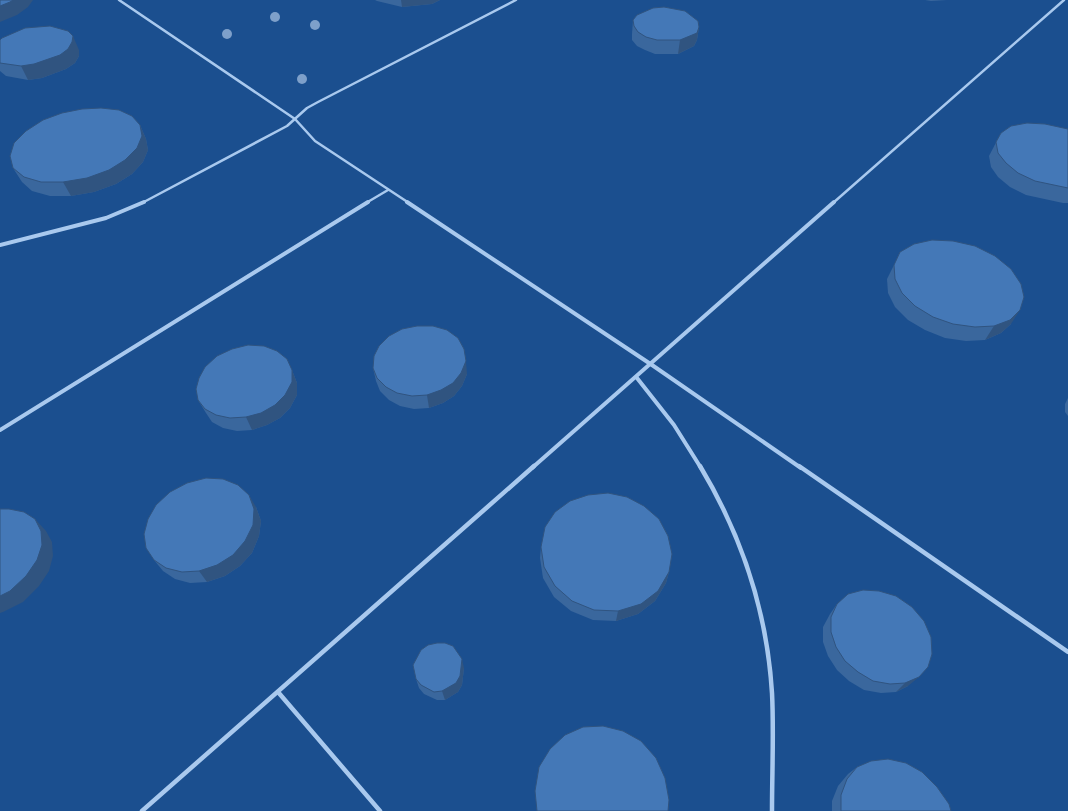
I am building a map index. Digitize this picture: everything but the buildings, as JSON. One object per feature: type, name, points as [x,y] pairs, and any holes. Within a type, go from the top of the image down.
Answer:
[{"type":"lane","points":[[119,0],[295,119],[315,141],[652,364],[1068,652]]},
{"type":"lane","points":[[0,245],[106,218],[134,208],[287,126],[318,102],[516,0]]},
{"type":"lane","points":[[142,811],[637,378],[1064,0]]},
{"type":"lane","points":[[0,430],[388,190]]},
{"type":"lane","points":[[637,378],[660,405],[702,470],[732,526],[754,586],[766,646],[772,694],[772,811]]},
{"type":"lane","points":[[278,692],[380,811]]}]
